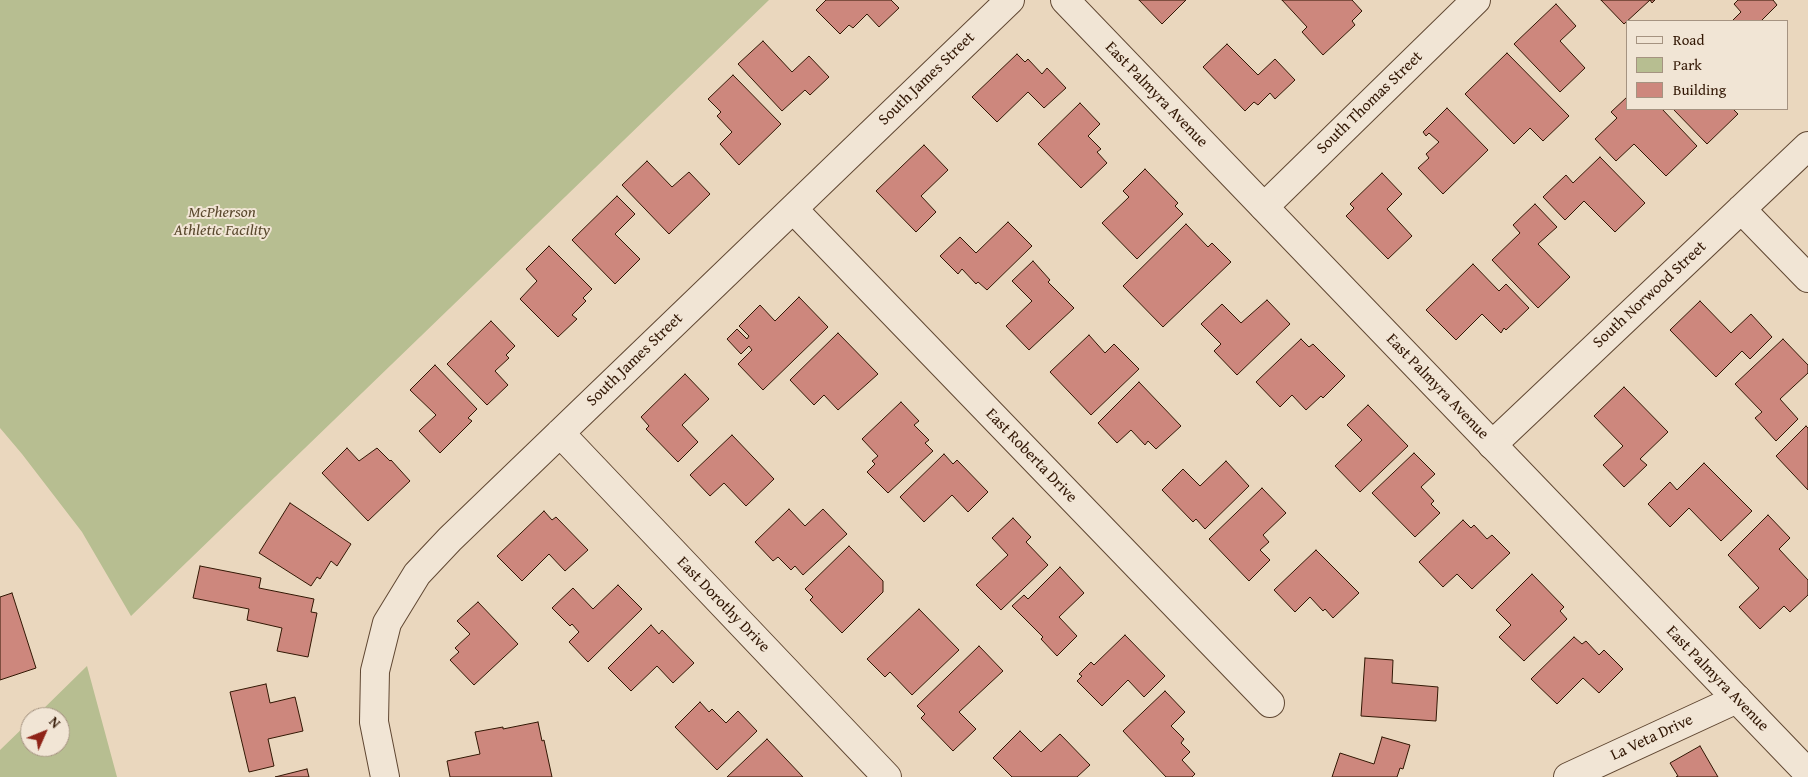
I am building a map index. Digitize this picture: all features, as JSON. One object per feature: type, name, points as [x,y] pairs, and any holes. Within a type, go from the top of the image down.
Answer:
[{"type":"street","name":"South James Street","points":[[385,777],[374,722],[375,671],[387,623],[417,574],[450,539],[1010,0]]},
{"type":"street","name":"East Palmyra Avenue","points":[[1065,0],[1808,773]]},
{"type":"street","name":"South Thomas Street","points":[[1264,207],[1476,0]]},
{"type":"street","name":"South Norwood Street","points":[[1492,445],[1808,146]]},
{"type":"street","name":"East Roberta Drive","points":[[793,208],[1270,703]]},
{"type":"street","points":[[1741,209],[1808,278]]},
{"type":"street","name":"East Dorothy Drive","points":[[560,433],[887,777]]},
{"type":"street","name":"La Veta Drive","points":[[1568,777],[1736,699]]},
{"type":"green space","name":"McPherson Athletic Facility","points":[[0,0],[769,0],[131,616],[82,532],[0,428]]},
{"type":"green space","points":[[87,666],[117,777],[0,777],[0,750],[20,731],[20,757],[70,757],[70,707],[45,707]]},
{"type":"building","points":[[826,0],[891,0],[899,8],[879,27],[867,14],[853,28],[849,25],[840,34],[816,10]]},
{"type":"building","points":[[1139,0],[1186,0],[1162,24]]},
{"type":"building","points":[[1282,0],[1352,0],[1362,11],[1352,21],[1355,25],[1323,55],[1302,32],[1307,27]]},
{"type":"building","points":[[1601,0],[1650,0],[1626,20],[1624,24]]},
{"type":"building","points":[[1738,0],[1773,0],[1777,5],[1762,20],[1733,20],[1741,12],[1734,4]]},
{"type":"building","points":[[1556,4],[1576,26],[1560,41],[1585,68],[1560,92],[1514,44]]},
{"type":"building","points":[[763,41],[792,72],[809,56],[829,77],[810,95],[805,90],[782,111],[738,64]]},
{"type":"building","points":[[1227,44],[1258,75],[1275,59],[1295,80],[1275,99],[1270,93],[1258,105],[1254,102],[1245,111],[1203,67]]},
{"type":"building","points":[[1507,53],[1569,116],[1543,141],[1530,128],[1514,144],[1465,94]]},
{"type":"building","points":[[1017,54],[1025,62],[1028,59],[1042,74],[1047,68],[1066,88],[1044,108],[1028,92],[997,122],[972,97]]},
{"type":"building","points":[[733,75],[781,124],[739,165],[720,144],[732,132],[717,116],[721,112],[708,99]]},
{"type":"building","points":[[1626,98],[1626,110],[1663,110],[1697,146],[1666,176],[1634,144],[1616,161],[1595,139],[1617,118],[1611,112]]},
{"type":"building","points":[[1080,103],[1100,124],[1088,136],[1101,149],[1097,152],[1107,163],[1081,188],[1038,144]]},
{"type":"building","points":[[1447,108],[1488,150],[1443,194],[1418,168],[1429,158],[1426,154],[1439,142],[1429,133],[1426,136],[1423,132]]},
{"type":"building","points":[[1674,110],[1734,110],[1738,114],[1707,144]]},
{"type":"building","points":[[924,145],[948,170],[921,196],[936,212],[916,232],[876,191]]},
{"type":"building","points":[[1600,157],[1645,203],[1615,232],[1584,201],[1565,220],[1543,197],[1566,175],[1573,183]]},
{"type":"building","points":[[647,161],[672,187],[689,172],[710,194],[669,234],[622,185]]},
{"type":"building","points":[[1145,169],[1178,203],[1175,206],[1183,214],[1137,259],[1102,223],[1129,197],[1123,191]]},
{"type":"building","points":[[1382,173],[1402,194],[1387,209],[1412,236],[1388,259],[1346,216],[1354,208],[1350,204]]},
{"type":"building","points":[[617,196],[635,214],[615,234],[640,259],[615,284],[572,240]]},
{"type":"building","points":[[1535,204],[1557,227],[1538,244],[1570,277],[1538,308],[1492,260],[1520,233],[1513,225]]},
{"type":"building","points":[[1008,222],[1032,246],[987,290],[978,282],[976,284],[962,269],[958,274],[940,256],[960,237],[976,253]]},
{"type":"building","points":[[1186,224],[1208,247],[1212,243],[1231,262],[1163,327],[1123,286]]},
{"type":"building","points":[[549,246],[592,289],[583,298],[586,301],[572,315],[577,319],[558,337],[520,299],[537,281],[526,269]]},
{"type":"building","points":[[1033,261],[1050,280],[1048,282],[1074,308],[1029,350],[1006,326],[1032,301],[1012,281]]},
{"type":"building","points":[[1473,264],[1499,291],[1506,284],[1529,308],[1506,330],[1504,328],[1501,333],[1482,314],[1456,340],[1426,310]]},
{"type":"building","points":[[799,297],[828,327],[763,390],[738,364],[752,350],[749,346],[741,354],[727,339],[737,329],[747,339],[749,336],[739,326],[760,305],[775,321]]},
{"type":"building","points":[[1267,300],[1290,324],[1237,375],[1214,351],[1221,344],[1201,324],[1222,304],[1241,323]]},
{"type":"building","points":[[1700,301],[1731,333],[1751,314],[1772,337],[1750,359],[1742,351],[1716,377],[1670,330]]},
{"type":"building","points":[[491,321],[515,346],[506,355],[509,358],[495,371],[508,385],[487,405],[447,364]]},
{"type":"building","points":[[838,333],[878,374],[838,410],[824,395],[814,405],[790,380]]},
{"type":"building","points":[[1089,335],[1105,353],[1114,344],[1139,369],[1091,415],[1050,372]]},
{"type":"building","points":[[1301,339],[1309,347],[1313,344],[1345,376],[1323,398],[1321,396],[1306,410],[1292,395],[1280,407],[1256,382]]},
{"type":"building","points":[[1783,339],[1808,365],[1808,373],[1780,399],[1798,419],[1776,441],[1755,418],[1762,412],[1735,384]]},
{"type":"building","points":[[435,365],[477,409],[468,418],[472,421],[440,453],[419,431],[436,415],[410,390]]},
{"type":"building","points":[[685,374],[709,399],[682,425],[698,442],[678,462],[646,429],[649,426],[641,417]]},
{"type":"building","points":[[1139,382],[1181,426],[1156,449],[1148,441],[1145,445],[1131,430],[1117,443],[1098,423]]},
{"type":"building","points":[[1624,387],[1668,432],[1640,459],[1647,465],[1624,487],[1603,465],[1623,446],[1594,416]]},
{"type":"building","points":[[901,402],[919,421],[914,425],[929,440],[925,443],[933,451],[888,493],[867,472],[875,464],[872,461],[878,456],[862,439]]},
{"type":"building","points":[[1368,405],[1408,446],[1360,492],[1335,466],[1362,440],[1347,425]]},
{"type":"building","points":[[1806,426],[1808,428],[1808,490],[1776,456]]},
{"type":"building","points":[[732,435],[774,479],[746,506],[724,483],[710,496],[690,475]]},
{"type":"building","points":[[347,448],[359,461],[377,448],[410,481],[368,521],[322,473]]},
{"type":"building","points":[[1414,453],[1435,474],[1421,487],[1434,501],[1431,504],[1440,513],[1415,537],[1372,493]]},
{"type":"building","points":[[944,454],[953,464],[957,460],[988,492],[968,512],[952,495],[924,522],[900,497]]},
{"type":"building","points":[[1226,461],[1249,486],[1205,529],[1196,519],[1193,522],[1162,490],[1183,469],[1200,486]]},
{"type":"building","points":[[1704,463],[1752,511],[1721,541],[1689,508],[1670,527],[1648,504],[1670,482],[1677,490]]},
{"type":"building","points":[[1262,488],[1286,513],[1263,535],[1269,542],[1260,550],[1270,560],[1249,581],[1209,539]]},
{"type":"building","points":[[290,503],[351,544],[337,566],[331,561],[320,579],[317,577],[311,586],[259,553]]},
{"type":"building","points":[[789,509],[805,526],[823,509],[847,534],[803,575],[795,566],[791,570],[778,557],[773,561],[755,542]]},
{"type":"building","points":[[544,511],[552,520],[556,517],[588,550],[565,571],[549,554],[522,581],[497,556]]},
{"type":"building","points":[[1768,515],[1790,538],[1779,549],[1808,580],[1808,595],[1790,612],[1784,606],[1760,629],[1739,607],[1759,588],[1728,555]]},
{"type":"building","points":[[1013,518],[1031,537],[1026,542],[1048,565],[1001,610],[976,585],[1008,555],[992,538]]},
{"type":"building","points":[[1463,520],[1471,528],[1474,525],[1487,539],[1492,535],[1510,553],[1472,589],[1457,574],[1443,587],[1419,562]]},
{"type":"building","points":[[849,546],[883,581],[883,592],[842,633],[810,600],[813,597],[805,589]]},
{"type":"building","points":[[1316,550],[1359,593],[1333,618],[1325,609],[1323,611],[1310,597],[1295,612],[1274,590]]},
{"type":"building","points":[[200,566],[261,578],[259,588],[314,599],[311,612],[317,613],[308,657],[277,651],[282,628],[247,620],[249,609],[193,598]]},
{"type":"building","points":[[1060,567],[1084,593],[1059,617],[1077,636],[1057,656],[1041,639],[1043,637],[1012,606],[1024,595],[1028,599]]},
{"type":"building","points":[[1532,574],[1564,607],[1560,611],[1567,619],[1524,661],[1499,637],[1511,625],[1496,610]]},
{"type":"building","points":[[618,585],[642,609],[588,662],[569,642],[579,632],[552,608],[573,588],[593,609]]},
{"type":"building","points":[[12,593],[36,668],[0,680],[0,597]]},
{"type":"building","points":[[478,602],[518,644],[474,685],[450,660],[459,652],[455,648],[470,634],[457,621]]},
{"type":"building","points":[[919,609],[959,650],[912,695],[890,672],[885,677],[867,659]]},
{"type":"building","points":[[651,625],[659,634],[662,630],[694,663],[673,683],[657,666],[631,691],[608,668]]},
{"type":"building","points":[[1125,635],[1165,676],[1144,697],[1128,680],[1102,706],[1077,681],[1082,676],[1079,674],[1091,662],[1094,665]]},
{"type":"building","points":[[1574,637],[1582,644],[1586,641],[1599,655],[1604,650],[1623,669],[1599,693],[1583,678],[1557,704],[1531,679]]},
{"type":"building","points":[[979,646],[1003,671],[959,712],[976,729],[953,751],[921,718],[925,714],[917,706]]},
{"type":"building","points":[[1365,658],[1393,660],[1392,683],[1438,687],[1436,721],[1361,716]]},
{"type":"building","points":[[266,684],[270,703],[295,697],[303,731],[268,739],[274,766],[249,772],[230,692]]},
{"type":"building","points":[[1165,691],[1185,712],[1171,726],[1184,739],[1181,743],[1190,752],[1182,760],[1195,774],[1192,777],[1166,777],[1123,731]]},
{"type":"building","points":[[700,702],[709,712],[712,709],[726,723],[738,711],[757,731],[717,770],[675,727]]},
{"type":"building","points":[[538,722],[552,777],[450,777],[447,761],[480,754],[475,732]]},
{"type":"building","points":[[1020,731],[1041,752],[1060,734],[1090,765],[1077,777],[1012,777],[993,758]]},
{"type":"building","points":[[1382,737],[1410,745],[1403,769],[1400,768],[1397,777],[1332,777],[1340,753],[1374,764]]},
{"type":"building","points":[[767,739],[803,777],[727,777]]},
{"type":"building","points":[[1700,746],[1718,777],[1676,777],[1678,776],[1670,763]]},
{"type":"building","points":[[307,769],[309,777],[275,777]]}]
